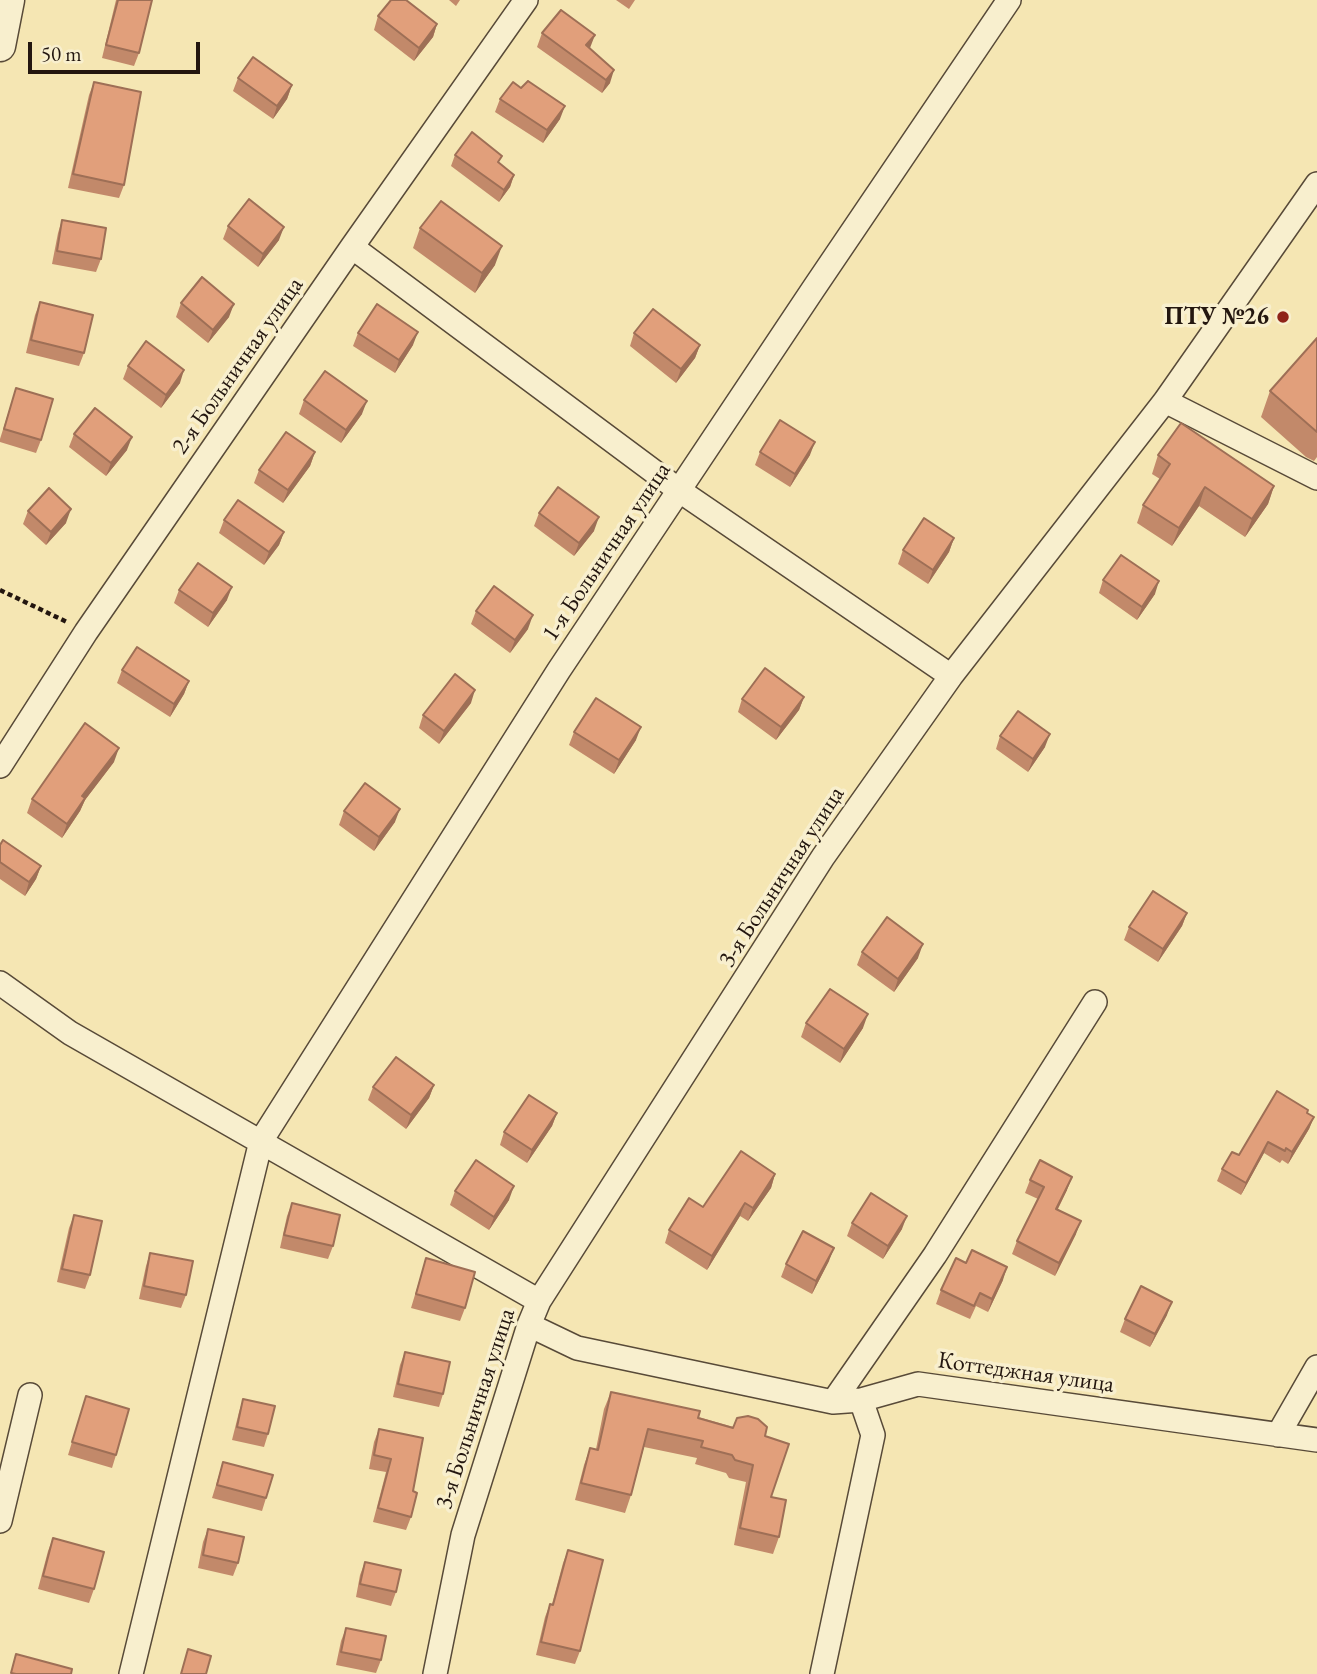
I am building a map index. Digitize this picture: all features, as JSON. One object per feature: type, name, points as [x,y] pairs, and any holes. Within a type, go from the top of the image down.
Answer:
[{"type":"street","points":[[0,46],[9,0]]},
{"type":"street","name":"2-я Больничная улица","points":[[0,766],[86,632],[526,0]]},
{"type":"street","name":"1-я Больничная улица","points":[[131,1674],[261,1140],[559,670],[1009,0]]},
{"type":"street","name":"3-я Больничная улица","points":[[435,1674],[463,1535],[539,1301],[823,858],[951,676],[1165,401],[1317,184]]},
{"type":"street","points":[[352,247],[680,491],[951,676]]},
{"type":"street","points":[[1165,401],[1317,478]]},
{"type":"street","points":[[0,984],[70,1033],[539,1301]]},
{"type":"street","points":[[833,1402],[935,1255],[1095,1002]]},
{"type":"street","name":"Коттеджная улица","points":[[529,1325],[577,1349],[833,1402],[861,1400],[918,1384],[1317,1440]]},
{"type":"street","points":[[1278,1435],[1317,1367]]},
{"type":"street","points":[[0,1521],[30,1395]]},
{"type":"street","points":[[822,1674],[873,1435],[861,1400]]},
{"type":"path","points":[[0,590],[86,632]]},
{"type":"building","points":[[118,0],[152,0],[139,53],[106,45]]},
{"type":"building","points":[[391,0],[406,0],[437,24],[419,48],[378,16]]},
{"type":"building","points":[[561,10],[595,35],[586,45],[614,70],[606,80],[542,33]]},
{"type":"building","points":[[253,57],[292,85],[277,106],[238,78]]},
{"type":"building","points":[[528,81],[565,106],[547,130],[500,99],[513,82],[521,88]]},
{"type":"building","points":[[94,82],[141,92],[124,185],[73,174]]},
{"type":"building","points":[[472,132],[502,156],[498,162],[514,175],[504,190],[455,155]]},
{"type":"building","points":[[249,199],[284,227],[263,254],[228,226]]},
{"type":"building","points":[[441,201],[502,246],[482,273],[420,228]]},
{"type":"building","points":[[62,220],[106,228],[101,259],[57,251]]},
{"type":"building","points":[[202,277],[234,304],[213,330],[181,303]]},
{"type":"building","points":[[40,302],[93,315],[84,353],[31,340]]},
{"type":"building","points":[[377,304],[418,332],[399,360],[358,333]]},
{"type":"building","points":[[653,309],[700,345],[681,369],[634,333]]},
{"type":"building","points":[[1317,338],[1317,432],[1270,391]]},
{"type":"building","points":[[146,341],[184,370],[166,395],[128,366]]},
{"type":"building","points":[[325,371],[367,401],[346,430],[304,400]]},
{"type":"building","points":[[16,388],[53,399],[41,440],[4,429]]},
{"type":"building","points":[[95,408],[132,437],[111,463],[74,434]]},
{"type":"building","points":[[780,420],[815,442],[795,474],[760,452]]},
{"type":"building","points":[[1181,423],[1274,486],[1252,519],[1205,487],[1179,528],[1143,505],[1170,464],[1158,455]]},
{"type":"building","points":[[286,432],[315,452],[288,490],[259,470]]},
{"type":"building","points":[[558,487],[599,517],[579,543],[539,513]]},
{"type":"building","points":[[49,488],[71,509],[51,532],[28,511]]},
{"type":"building","points":[[238,500],[284,532],[269,552],[224,520]]},
{"type":"building","points":[[924,518],[954,538],[933,570],[903,550]]},
{"type":"building","points":[[1121,555],[1159,581],[1142,607],[1103,580]]},
{"type":"building","points":[[198,563],[232,587],[213,613],[179,590]]},
{"type":"building","points":[[494,586],[533,615],[515,640],[476,611]]},
{"type":"building","points":[[137,647],[189,681],[174,704],[122,670]]},
{"type":"building","points":[[765,668],[804,697],[781,727],[742,699]]},
{"type":"building","points":[[455,674],[475,690],[444,731],[423,715]]},
{"type":"building","points":[[596,698],[641,727],[619,760],[574,732]]},
{"type":"building","points":[[1018,711],[1050,734],[1033,759],[1000,736]]},
{"type":"building","points":[[85,723],[119,748],[82,796],[85,798],[67,824],[32,799]]},
{"type":"building","points":[[365,783],[400,809],[379,837],[344,811]]},
{"type":"building","points":[[3,840],[41,866],[29,882],[0,862],[0,845]]},
{"type":"building","points":[[1153,891],[1187,913],[1163,949],[1129,927]]},
{"type":"building","points":[[887,917],[923,944],[898,979],[862,952]]},
{"type":"building","points":[[830,989],[868,1014],[844,1049],[806,1023]]},
{"type":"building","points":[[396,1057],[434,1085],[411,1115],[373,1087]]},
{"type":"building","points":[[1277,1091],[1308,1110],[1307,1113],[1314,1117],[1292,1152],[1268,1142],[1246,1183],[1222,1169],[1232,1152],[1239,1155]]},
{"type":"building","points":[[529,1095],[557,1113],[532,1150],[504,1132]]},
{"type":"building","points":[[741,1151],[775,1174],[753,1208],[745,1203],[712,1256],[669,1230],[689,1198],[703,1207]]},
{"type":"building","points":[[476,1160],[514,1186],[494,1217],[455,1191]]},
{"type":"building","points":[[1040,1160],[1072,1177],[1056,1209],[1081,1221],[1059,1263],[1017,1241],[1044,1187],[1030,1180]]},
{"type":"building","points":[[871,1193],[907,1216],[888,1246],[852,1223]]},
{"type":"building","points":[[292,1203],[340,1215],[333,1246],[284,1235]]},
{"type":"building","points":[[74,1215],[102,1221],[90,1275],[62,1269]]},
{"type":"building","points":[[803,1231],[834,1248],[816,1281],[786,1264]]},
{"type":"building","points":[[972,1250],[1007,1267],[992,1299],[980,1293],[974,1306],[941,1290],[956,1258],[966,1263]]},
{"type":"building","points":[[150,1253],[193,1261],[186,1295],[144,1286]]},
{"type":"building","points":[[426,1258],[475,1272],[465,1308],[416,1294]]},
{"type":"building","points":[[1141,1286],[1172,1302],[1155,1334],[1125,1319]]},
{"type":"building","points":[[405,1352],[450,1362],[443,1394],[398,1384]]},
{"type":"building","points":[[611,1392],[700,1411],[698,1418],[733,1428],[737,1418],[748,1416],[758,1419],[767,1427],[765,1436],[789,1444],[771,1497],[786,1500],[779,1537],[740,1528],[753,1465],[735,1460],[732,1455],[701,1447],[703,1441],[648,1429],[631,1495],[581,1483],[590,1448],[598,1450]]},
{"type":"building","points":[[86,1396],[129,1409],[116,1455],[72,1442]]},
{"type":"building","points":[[243,1399],[275,1406],[268,1434],[237,1427]]},
{"type":"building","points":[[379,1429],[423,1438],[413,1491],[417,1493],[411,1517],[378,1508],[391,1459],[374,1455]]},
{"type":"building","points":[[223,1462],[273,1475],[266,1498],[217,1485]]},
{"type":"building","points":[[208,1529],[244,1537],[238,1563],[203,1555]]},
{"type":"building","points":[[53,1538],[104,1552],[94,1589],[43,1576]]},
{"type":"building","points":[[568,1550],[603,1560],[580,1651],[541,1642]]},
{"type":"building","points":[[365,1562],[401,1570],[396,1592],[360,1584]]},
{"type":"building","points":[[346,1628],[386,1636],[381,1660],[341,1652]]},
{"type":"building","points":[[188,1649],[211,1656],[206,1674],[181,1674]]},
{"type":"building","points":[[16,1654],[72,1669],[71,1674],[11,1673]]},
{"type":"place","name":"ПТУ №26","points":[[1283,317]]}]
